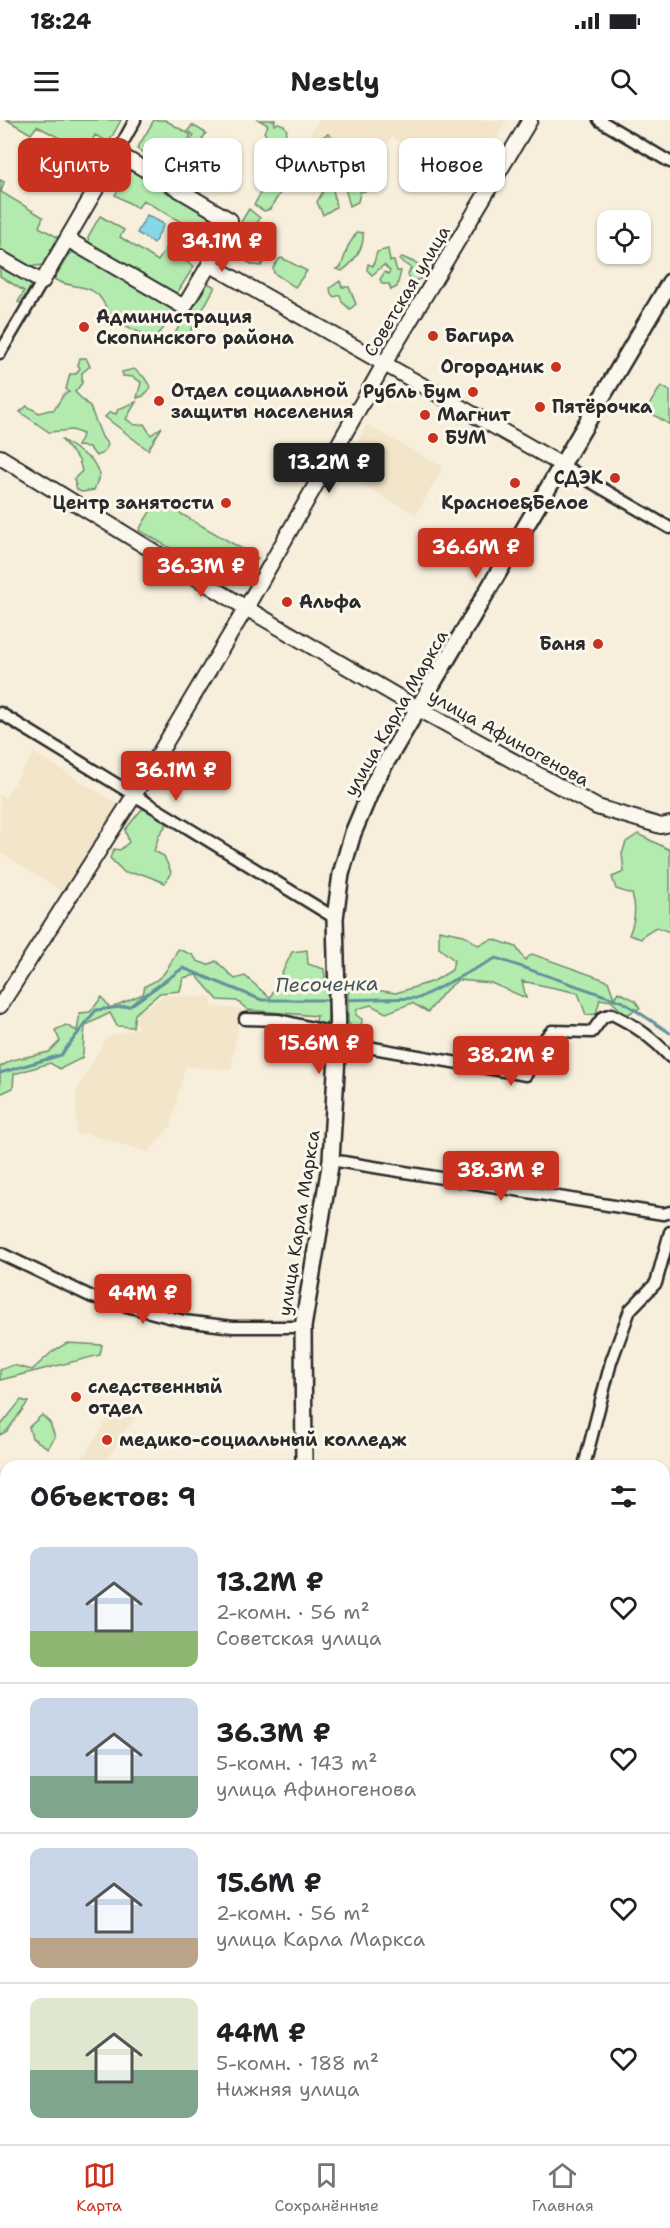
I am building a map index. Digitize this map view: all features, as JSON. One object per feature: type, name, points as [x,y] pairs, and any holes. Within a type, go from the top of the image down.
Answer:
[{"type":"main road","name":"улица Карла Маркса","points":[[304,1460],[303,1328],[331,1160],[338,1034],[335,918],[341,874],[353,832],[375,781],[670,282]]},
{"type":"street","points":[[125,138],[135,120]]},
{"type":"street","name":"Советская улица","points":[[0,1006],[135,794],[246,608],[384,364],[530,120]]},
{"type":"street","points":[[599,120],[670,162]]},
{"type":"street","points":[[67,239],[184,307],[222,243],[230,220],[131,161]]},
{"type":"street","points":[[0,353],[94,192]]},
{"type":"street","points":[[0,258],[42,282]]},
{"type":"street","points":[[209,264],[670,528]]},
{"type":"street","name":"улица Афиногенова","points":[[0,457],[246,608],[419,709],[597,807],[667,827]]},
{"type":"street","points":[[0,713],[335,918]]},
{"type":"street","points":[[245,1019],[279,1020],[338,1034],[345,1043],[525,1075],[543,1039],[552,1031],[592,1032],[603,1017],[612,1014],[634,1024],[657,1042],[670,1057]]},
{"type":"street","points":[[331,1160],[663,1214],[670,1212]]},
{"type":"street","points":[[586,1460],[611,1362],[630,1310],[656,1283],[670,1232]]},
{"type":"street","points":[[0,1253],[92,1297],[184,1322],[233,1327],[303,1328]]},
{"type":"shaded area","points":[[319,120],[507,120],[497,138],[399,138],[399,141],[392,137],[387,145],[387,138],[318,138],[310,134]]},
{"type":"shaded area","points":[[367,425],[443,467],[416,515],[340,473]]},
{"type":"shaded area","points":[[34,753],[121,806],[66,894],[0,852],[0,795],[5,798]]},
{"type":"shaded area","points":[[164,995],[212,997],[211,1006],[241,1009],[231,1069],[185,1067],[171,1126],[148,1152],[87,1134],[76,1134],[76,1092],[107,1037],[137,1028],[137,1014]]},
{"type":"shaded area","name":"медико-социальный колледж","points":[[118,1403],[136,1415],[106,1460],[81,1460]]},
{"type":"green space","points":[[7,120],[121,120],[111,138],[101,138],[95,135],[94,138],[59,138],[37,126],[31,134]]},
{"type":"green space","points":[[154,120],[165,120],[191,135],[189,138],[143,138]]},
{"type":"green space","points":[[259,120],[275,120],[274,125],[278,123],[284,125],[287,131],[280,138],[268,138],[264,132],[268,125]]},
{"type":"green space","points":[[192,125],[206,133],[203,138],[192,138],[194,135],[188,131]]},
{"type":"green space","points":[[328,134],[333,138],[321,138]]},
{"type":"green space","points":[[143,139],[143,153],[137,149]]},
{"type":"green space","points":[[137,171],[143,175],[143,192],[172,192],[218,219],[202,247],[176,232],[181,222],[143,200],[138,208],[115,195],[117,192],[131,192],[131,172]]},
{"type":"green space","points":[[0,180],[4,182],[1,192],[43,217],[39,227],[59,238],[43,265],[29,267],[0,252]]},
{"type":"green space","points":[[261,192],[281,192],[270,209],[264,211],[254,205]]},
{"type":"green space","points":[[323,192],[334,192],[336,207],[323,215],[317,202]]},
{"type":"green space","points":[[346,192],[360,192],[358,202],[350,206]]},
{"type":"green space","points":[[249,209],[260,218],[253,231],[254,239],[270,252],[261,266],[253,265],[230,252],[229,242]]},
{"type":"green space","points":[[100,216],[124,230],[120,237],[158,261],[166,249],[194,266],[176,295],[89,243],[88,237]]},
{"type":"green space","points":[[357,232],[363,233],[363,238],[357,254],[342,271],[336,269],[341,267],[348,246]]},
{"type":"green space","points":[[388,249],[390,261],[394,261],[397,271],[401,271],[397,287],[391,290],[389,284],[382,284],[380,279],[385,272],[388,274],[390,271],[384,265],[372,275],[367,270],[368,264],[373,266],[377,252]]},
{"type":"green space","points":[[76,251],[173,307],[169,320],[160,332],[153,338],[119,322],[109,313],[100,297],[93,291],[54,279],[69,254]]},
{"type":"green space","points":[[402,257],[418,264],[427,272],[426,277],[411,282],[408,274],[411,268],[399,260]]},
{"type":"green space","points":[[282,258],[307,271],[295,287],[274,273],[273,268]]},
{"type":"green space","points":[[0,265],[28,281],[31,286],[21,303],[18,302],[24,291],[0,276]]},
{"type":"green space","points":[[204,281],[215,287],[183,345],[172,339]]},
{"type":"green space","points":[[340,281],[342,287],[349,287],[356,304],[350,309],[342,302],[340,295],[335,297],[331,294],[330,288]]},
{"type":"green space","points":[[80,358],[86,358],[90,366],[82,373],[82,383],[75,392],[90,407],[102,437],[108,445],[103,453],[96,456],[89,447],[77,446],[83,434],[72,430],[49,432],[20,412],[27,406],[39,413],[54,410],[64,394],[69,392],[66,389],[70,374],[76,374],[80,368],[78,365]]},
{"type":"green space","points":[[134,369],[144,377],[151,388],[143,396],[137,398],[141,382],[133,377],[123,376],[122,372]]},
{"type":"green space","points":[[661,386],[670,391],[670,425],[646,410]]},
{"type":"green space","points":[[136,402],[126,419],[135,425],[144,424],[151,435],[162,427],[148,450],[105,417],[110,412],[116,414],[118,409]]},
{"type":"green space","points":[[61,439],[92,460],[100,474],[94,490],[82,492],[77,490],[74,479],[82,471],[79,460]]},
{"type":"green space","points":[[157,500],[258,558],[247,575],[230,583],[139,530]]},
{"type":"green space","points":[[147,807],[169,821],[159,835],[154,851],[164,856],[171,872],[165,883],[142,874],[125,873],[110,858],[114,849],[120,850],[129,842],[125,830],[141,810]]},
{"type":"green space","points":[[638,834],[670,850],[670,932],[656,927],[641,939],[629,935],[635,915],[632,894],[616,889],[612,877],[624,872],[622,854],[626,842]]},
{"type":"green space","points":[[439,930],[464,935],[478,945],[493,939],[516,947],[525,960],[532,954],[608,981],[614,998],[618,992],[635,1000],[640,1008],[626,1015],[611,1001],[600,999],[596,1014],[586,1015],[578,993],[522,981],[526,998],[491,983],[458,980],[446,990],[428,1012],[412,1003],[386,1013],[371,1005],[357,1009],[356,1015],[362,1019],[359,1034],[361,1040],[358,1044],[347,1038],[353,1030],[348,1022],[348,991],[367,989],[396,993],[434,981],[452,970],[454,960],[439,948]]},
{"type":"green space","points":[[178,949],[208,965],[216,961],[235,979],[245,976],[270,998],[292,952],[307,950],[308,964],[324,969],[325,978],[321,986],[329,995],[328,1022],[323,1025],[316,1021],[317,1016],[248,1010],[237,1001],[218,1000],[196,975],[183,978],[180,991],[160,993],[135,1014],[133,1027],[117,1026],[110,1013],[86,1025],[82,1058],[60,1069],[50,1063],[14,1074],[13,1088],[0,1094],[0,1067],[12,1060],[49,1052],[60,1041],[55,1030],[66,1025],[77,1031],[80,1013],[90,1012],[102,997],[110,1008],[143,994],[145,986],[165,972]]},
{"type":"green space","points":[[67,1343],[102,1345],[100,1355],[0,1380],[0,1370],[13,1365],[32,1370],[53,1351]]},
{"type":"green space","points":[[21,1400],[28,1402],[7,1431],[0,1435],[0,1424]]},
{"type":"green space","points":[[42,1415],[50,1423],[55,1437],[48,1448],[32,1438],[29,1427]]},
{"type":"water","points":[[147,215],[164,224],[154,243],[137,233]]},
{"type":"waterway","name":"Песоченка","points":[[341,1000],[419,998],[496,958],[623,1002],[670,1033]]},
{"type":"waterway","name":"Песоченка","points":[[0,1073],[61,1055],[96,1010],[130,1006],[183,968],[262,1000],[331,1000]]},
{"type":"place","name":"Администрация Скопинского района","points":[[84,327]]},
{"type":"place","name":"Багира","points":[[433,336]]},
{"type":"place","name":"Огородник","points":[[556,367]]},
{"type":"place","name":"Рубль Бум","points":[[473,392]]},
{"type":"place","name":"Отдел социальной защиты населения","points":[[159,401]]},
{"type":"place","name":"Пятёрочка","points":[[540,407]]},
{"type":"place","name":"Магнит","points":[[425,415]]},
{"type":"place","name":"БУМ","points":[[433,438]]},
{"type":"place","name":"СДЭК","points":[[615,478]]},
{"type":"place","name":"Красное&Белое","points":[[515,483]]},
{"type":"place","name":"Центр занятости","points":[[226,503]]},
{"type":"place","name":"Альфа","points":[[287,602]]},
{"type":"place","name":"Баня","points":[[598,644]]},
{"type":"place","name":"следственный отдел","points":[[76,1397]]},
{"type":"place","name":"медико-социальный колледж","points":[[107,1440]]}]
